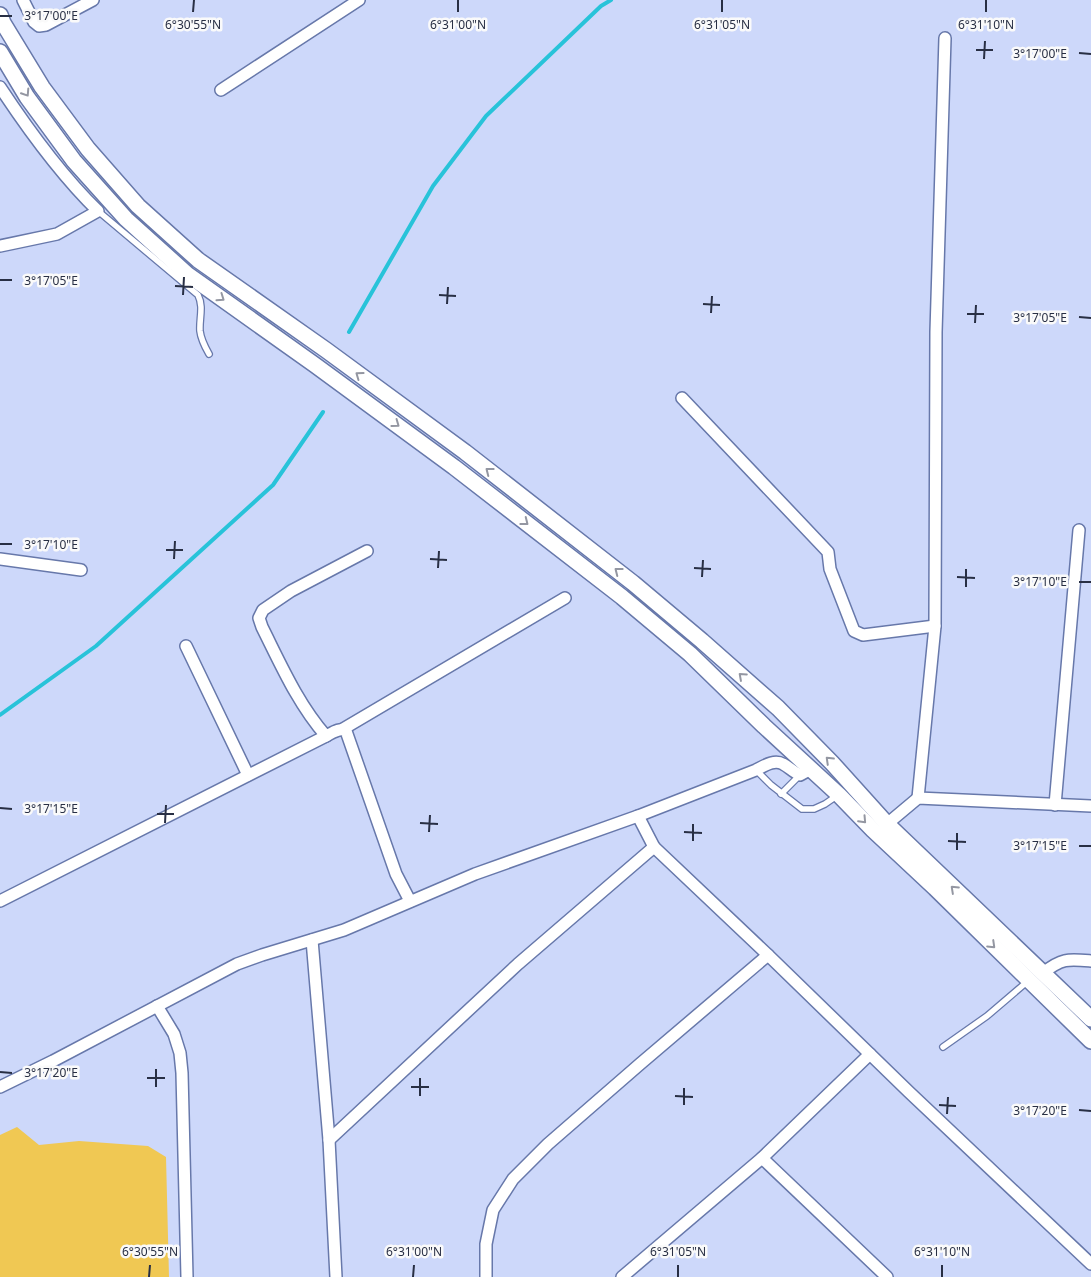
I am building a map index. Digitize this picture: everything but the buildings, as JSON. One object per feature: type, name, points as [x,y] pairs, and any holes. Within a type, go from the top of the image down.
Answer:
[{"type":"main road","points":[[0,15],[42,87],[88,150],[138,206],[198,260],[326,350],[465,452],[633,583],[702,641],[778,708],[832,763],[975,919],[1028,981],[1091,1041]]},
{"type":"main road","points":[[0,52],[27,97],[74,161],[126,219],[187,274],[454,467],[622,597],[690,654],[805,772],[839,794],[873,830],[936,888],[1043,972],[1091,1019]]},
{"type":"street","points":[[24,0],[34,22],[39,26],[46,25],[93,0]]},
{"type":"street","points":[[221,90],[359,0]]},
{"type":"street","points":[[918,798],[935,626],[936,332],[945,38]]},
{"type":"street","points":[[0,87],[44,150],[98,210],[57,234],[0,246]]},
{"type":"street","points":[[682,398],[828,552],[830,569],[854,631],[863,635],[935,626]]},
{"type":"street","points":[[1055,805],[1079,530]]},
{"type":"street","points":[[326,736],[299,698],[259,618],[263,610],[291,591],[367,552]]},
{"type":"street","points":[[0,559],[80,570]]},
{"type":"street","points":[[0,901],[343,729],[565,598]]},
{"type":"street","points":[[186,646],[248,775]]},
{"type":"street","points":[[343,729],[346,731],[396,874],[410,901]]},
{"type":"street","points":[[0,1087],[237,964],[344,930],[475,874],[638,816],[772,762],[780,762],[794,772],[805,772]]},
{"type":"street","points":[[887,824],[918,798],[1091,806]]},
{"type":"street","points":[[638,816],[654,848],[1091,1263]]},
{"type":"street","points":[[329,1140],[518,964],[654,848]]},
{"type":"street","points":[[312,940],[329,1140],[336,1277]]},
{"type":"street","points":[[486,1277],[486,1244],[493,1210],[512,1179],[548,1144],[768,956]]},
{"type":"street","points":[[1043,972],[1055,963],[1062,961],[1091,960]]},
{"type":"street","points":[[157,1006],[174,1034],[180,1054],[186,1277]]},
{"type":"street","points":[[622,1277],[762,1158],[870,1054]]},
{"type":"street","points":[[762,1158],[887,1277]]},
{"type":"lane","points":[[98,210],[198,295],[201,301],[200,333],[209,354]]},
{"type":"lane","points":[[756,770],[780,794],[802,810],[814,809],[839,794]]},
{"type":"lane","points":[[780,794],[805,772]]},
{"type":"lane","points":[[943,1047],[987,1016],[1028,981]]},
{"type":"shaded area","points":[[17,1127],[39,1145],[79,1141],[148,1146],[166,1157],[169,1277],[0,1277],[0,1135]]},
{"type":"waterway","points":[[349,332],[433,186],[486,116],[601,6],[611,0]]},
{"type":"waterway","points":[[0,715],[96,646],[273,485],[323,412]]}]
